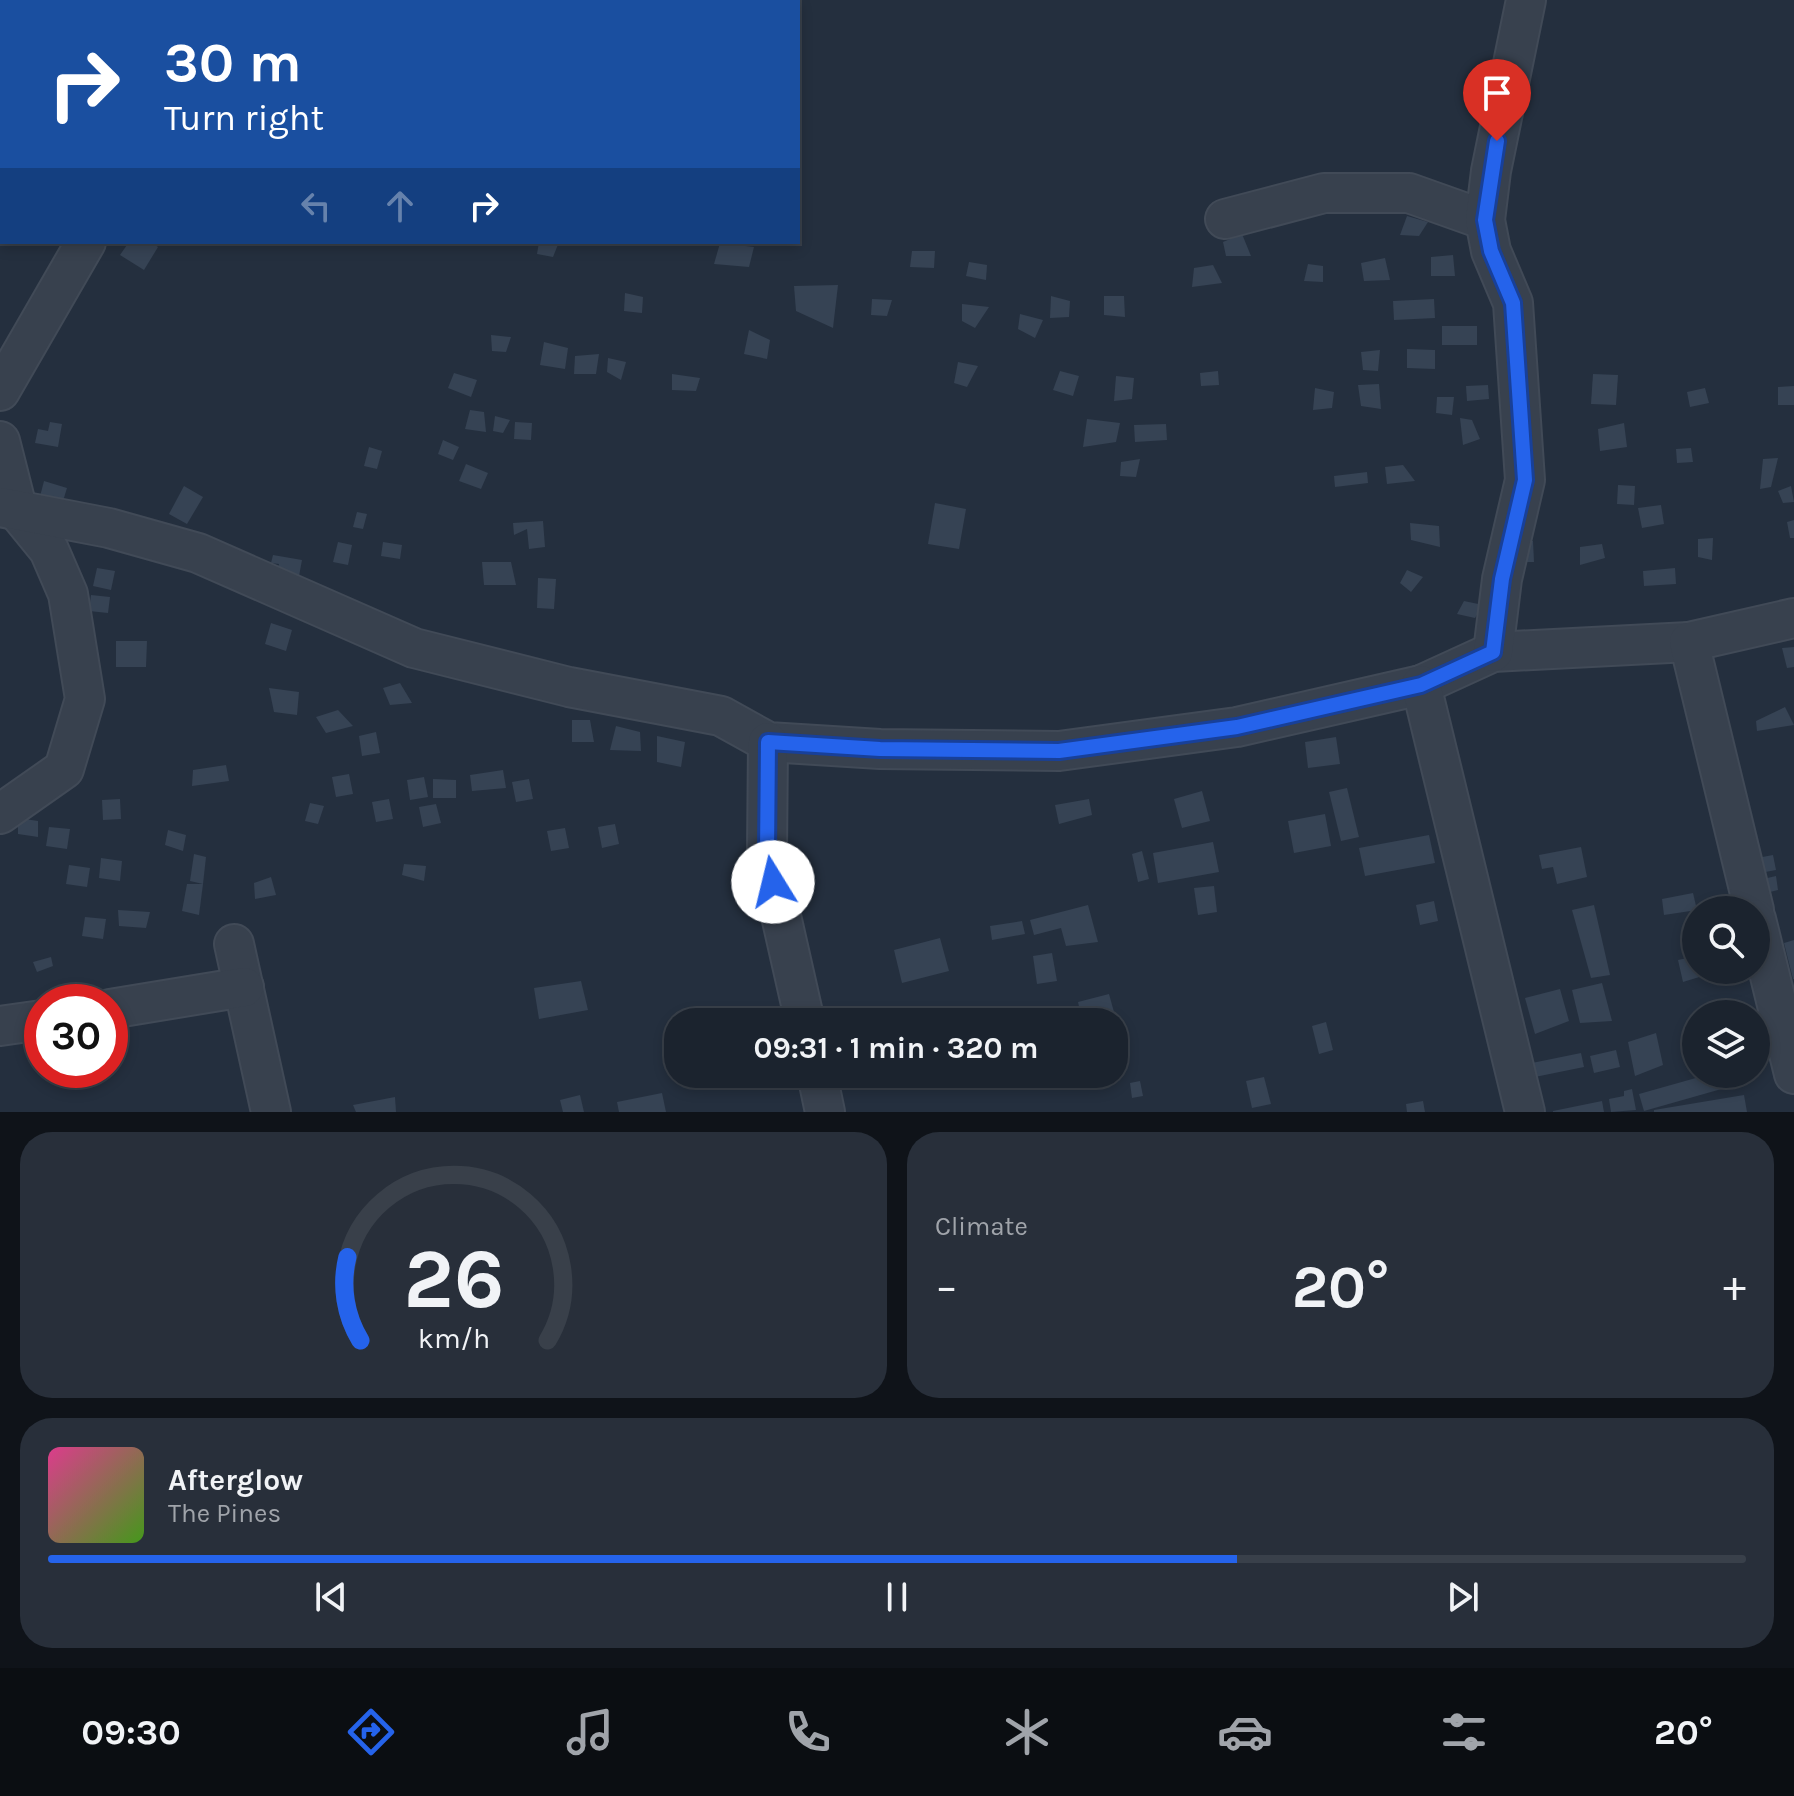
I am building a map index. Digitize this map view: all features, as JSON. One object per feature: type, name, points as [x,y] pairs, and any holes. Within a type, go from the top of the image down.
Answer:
[{"type":"street","points":[[1493,652],[1502,579],[1525,480],[1513,303],[1491,251],[1485,220],[1491,171],[1526,0]]},
{"type":"street","points":[[1225,219],[1324,193],[1409,193],[1485,220]]},
{"type":"street","points":[[0,391],[85,244]]},
{"type":"street","points":[[0,441],[9,509],[49,550],[68,594],[85,699],[64,769],[0,814]]},
{"type":"street","points":[[9,509],[109,528],[198,553],[414,648],[569,687],[721,716],[768,742],[880,749],[1059,751],[1237,727],[1421,685],[1493,652],[1689,642],[1794,618]]},
{"type":"street","points":[[1689,642],[1751,896]]},
{"type":"street","points":[[1421,685],[1525,1112]]},
{"type":"street","points":[[768,742],[767,854],[802,1008]]},
{"type":"street","points":[[234,944],[271,1112]]},
{"type":"street","points":[[1770,976],[1794,1074]]},
{"type":"street","points":[[128,1006],[244,987]]},
{"type":"street","points":[[0,1026],[24,1023]]},
{"type":"street","points":[[820,1088],[825,1112]]},
{"type":"building","points":[[1407,216],[1428,222],[1419,236],[1400,235]]},
{"type":"building","points":[[1242,234],[1251,256],[1226,256],[1223,242]]},
{"type":"building","points":[[128,244],[154,244],[158,247],[144,270],[120,255]]},
{"type":"building","points":[[539,244],[558,244],[553,257],[537,254]]},
{"type":"building","points":[[720,244],[754,247],[749,267],[714,264]]},
{"type":"building","points":[[912,251],[935,251],[934,268],[910,267]]},
{"type":"building","points":[[1453,255],[1455,276],[1431,276],[1431,257]]},
{"type":"building","points":[[1385,258],[1390,280],[1364,281],[1361,263]]},
{"type":"building","points":[[969,262],[987,265],[986,280],[966,276]]},
{"type":"building","points":[[1308,264],[1323,266],[1323,282],[1304,281]]},
{"type":"building","points":[[1213,265],[1222,283],[1192,287],[1194,268]]},
{"type":"building","points":[[838,285],[833,328],[796,311],[794,286]]},
{"type":"building","points":[[625,293],[643,297],[642,313],[624,311]]},
{"type":"building","points":[[1051,296],[1070,301],[1069,317],[1050,318]]},
{"type":"building","points":[[1104,296],[1124,296],[1125,317],[1104,315]]},
{"type":"building","points":[[872,299],[892,300],[887,316],[871,315]]},
{"type":"building","points":[[1434,299],[1435,318],[1394,320],[1393,301]]},
{"type":"building","points":[[962,304],[989,307],[975,328],[962,321]]},
{"type":"building","points":[[1020,314],[1043,320],[1035,338],[1018,329]]},
{"type":"building","points":[[1442,326],[1477,326],[1477,345],[1442,345]]},
{"type":"building","points":[[749,330],[770,340],[767,359],[744,354]]},
{"type":"building","points":[[491,335],[511,337],[506,352],[492,351]]},
{"type":"building","points":[[544,342],[568,348],[565,369],[540,365]]},
{"type":"building","points":[[1407,349],[1435,350],[1435,369],[1407,368]]},
{"type":"building","points":[[1380,350],[1378,371],[1363,370],[1361,352]]},
{"type":"building","points":[[599,354],[596,374],[574,374],[575,356]]},
{"type":"building","points":[[608,358],[626,362],[621,380],[607,372]]},
{"type":"building","points":[[958,362],[978,366],[967,387],[954,383]]},
{"type":"building","points":[[1060,371],[1079,376],[1073,396],[1053,390]]},
{"type":"building","points":[[1218,371],[1219,385],[1201,386],[1200,373]]},
{"type":"building","points":[[454,373],[477,380],[471,397],[448,388]]},
{"type":"building","points":[[672,374],[700,378],[696,391],[672,390]]},
{"type":"building","points":[[1593,374],[1618,375],[1616,405],[1591,404]]},
{"type":"building","points":[[1116,376],[1134,378],[1132,399],[1114,401]]},
{"type":"building","points":[[1379,384],[1381,409],[1361,406],[1358,385]]},
{"type":"building","points":[[1488,385],[1489,399],[1467,401],[1466,386]]},
{"type":"building","points":[[1794,386],[1794,405],[1778,405],[1778,387]]},
{"type":"building","points":[[1315,388],[1334,392],[1332,408],[1313,410]]},
{"type":"building","points":[[1705,388],[1709,403],[1690,407],[1687,392]]},
{"type":"building","points":[[1437,397],[1454,397],[1452,415],[1436,413]]},
{"type":"building","points":[[470,410],[484,412],[486,432],[465,429]]},
{"type":"building","points":[[495,416],[510,420],[503,433],[493,431]]},
{"type":"building","points":[[1460,418],[1472,420],[1480,439],[1463,445]]},
{"type":"building","points":[[1087,419],[1120,423],[1116,442],[1083,447]]},
{"type":"building","points":[[50,422],[62,424],[58,447],[35,443],[38,429],[48,431]]},
{"type":"building","points":[[515,422],[532,423],[531,440],[514,439]]},
{"type":"building","points":[[1624,423],[1627,447],[1600,451],[1598,429]]},
{"type":"building","points":[[1166,424],[1167,440],[1135,442],[1134,425]]},
{"type":"building","points":[[443,440],[459,447],[453,460],[438,454]]},
{"type":"building","points":[[369,447],[382,451],[377,469],[364,466]]},
{"type":"building","points":[[1691,448],[1693,462],[1677,463],[1676,449]]},
{"type":"building","points":[[1778,458],[1771,487],[1760,489],[1763,459]]},
{"type":"building","points":[[1140,459],[1136,477],[1120,476],[1121,462]]},
{"type":"building","points":[[466,464],[488,473],[481,489],[459,481]]},
{"type":"building","points":[[1403,465],[1415,481],[1387,484],[1385,467]]},
{"type":"building","points":[[1367,472],[1368,483],[1335,487],[1334,476]]},
{"type":"building","points":[[44,481],[67,488],[59,514],[37,508]]},
{"type":"building","points":[[1618,485],[1635,486],[1634,505],[1617,504]]},
{"type":"building","points":[[184,486],[203,497],[187,524],[169,514]]},
{"type":"building","points":[[1791,486],[1794,502],[1783,503],[1778,491]]},
{"type":"building","points":[[935,503],[966,509],[959,549],[928,544]]},
{"type":"building","points":[[1661,505],[1664,524],[1642,528],[1638,508]]},
{"type":"building","points":[[357,512],[367,514],[363,529],[353,527]]},
{"type":"building","points":[[1794,520],[1794,538],[1790,538],[1787,522]]},
{"type":"building","points":[[543,521],[545,547],[529,549],[527,529],[514,535],[513,523]]},
{"type":"building","points":[[1410,523],[1439,526],[1440,547],[1411,540]]},
{"type":"building","points":[[1713,538],[1712,560],[1698,557],[1698,539]]},
{"type":"building","points":[[1514,541],[1533,541],[1534,562],[1514,562]]},
{"type":"building","points":[[338,542],[352,545],[348,565],[333,562]]},
{"type":"building","points":[[383,542],[402,545],[400,559],[381,556]]},
{"type":"building","points":[[1602,544],[1605,558],[1580,565],[1580,547]]},
{"type":"building","points":[[273,555],[302,560],[297,587],[275,583],[279,564],[271,563]]},
{"type":"building","points":[[482,562],[511,562],[516,585],[484,585]]},
{"type":"building","points":[[97,568],[115,571],[111,590],[93,586]]},
{"type":"building","points":[[1675,568],[1676,584],[1644,586],[1643,571]]},
{"type":"building","points":[[1407,570],[1423,577],[1411,592],[1400,583]]},
{"type":"building","points":[[538,578],[556,579],[554,609],[537,608]]},
{"type":"building","points":[[91,595],[110,597],[108,613],[89,611]]},
{"type":"building","points":[[1464,601],[1483,605],[1475,618],[1457,614]]},
{"type":"building","points":[[271,623],[292,630],[286,651],[265,644]]},
{"type":"building","points":[[116,641],[147,641],[146,667],[116,667]]},
{"type":"building","points":[[1794,647],[1794,667],[1787,668],[1782,648]]},
{"type":"building","points":[[400,683],[412,703],[390,705],[383,688]]},
{"type":"building","points":[[269,688],[299,692],[297,715],[274,712]]},
{"type":"building","points":[[1785,707],[1794,725],[1757,731],[1756,721]]},
{"type":"building","points":[[338,710],[353,726],[326,733],[316,717]]},
{"type":"building","points":[[572,720],[590,720],[594,742],[572,742]]},
{"type":"building","points":[[616,726],[640,732],[641,751],[610,750]]},
{"type":"building","points":[[376,732],[380,753],[362,756],[359,736]]},
{"type":"building","points":[[657,736],[685,742],[681,767],[657,762]]},
{"type":"building","points":[[1336,737],[1340,764],[1308,768],[1305,742]]},
{"type":"building","points":[[226,765],[229,781],[192,786],[193,770]]},
{"type":"building","points":[[503,770],[506,788],[472,791],[470,775]]},
{"type":"building","points":[[349,774],[353,794],[336,797],[332,777]]},
{"type":"building","points":[[424,777],[428,797],[410,800],[407,780]]},
{"type":"building","points":[[433,779],[456,780],[456,798],[433,798]]},
{"type":"building","points":[[529,779],[533,799],[516,802],[512,782]]},
{"type":"building","points":[[1347,788],[1359,837],[1341,841],[1329,792]]},
{"type":"building","points":[[1202,791],[1210,821],[1182,828],[1174,799]]},
{"type":"building","points":[[120,799],[121,819],[103,820],[102,800]]},
{"type":"building","points":[[389,799],[393,819],[376,822],[372,802]]},
{"type":"building","points":[[1089,799],[1092,815],[1059,824],[1055,805]]},
{"type":"building","points":[[310,803],[324,806],[318,824],[305,821]]},
{"type":"building","points":[[436,804],[441,823],[423,827],[419,807]]},
{"type":"building","points":[[1325,814],[1331,846],[1294,853],[1288,821]]},
{"type":"building","points":[[18,818],[38,821],[38,837],[18,834]]},
{"type":"building","points":[[615,824],[619,844],[602,848],[598,827]]},
{"type":"building","points":[[49,827],[70,829],[67,849],[46,846]]},
{"type":"building","points":[[565,828],[569,848],[551,851],[547,831]]},
{"type":"building","points":[[168,830],[186,835],[183,851],[165,845]]},
{"type":"building","points":[[1429,835],[1435,863],[1365,876],[1359,848]]},
{"type":"building","points":[[1213,842],[1219,872],[1158,883],[1153,853]]},
{"type":"building","points":[[1581,847],[1587,877],[1557,884],[1553,867],[1542,869],[1539,855]]},
{"type":"building","points":[[1142,851],[1149,879],[1138,882],[1132,854]]},
{"type":"building","points":[[194,854],[206,857],[203,884],[190,881]]},
{"type":"building","points":[[1773,855],[1776,870],[1760,873],[1757,858]]},
{"type":"building","points":[[101,858],[122,861],[120,881],[99,878]]},
{"type":"building","points":[[404,864],[426,866],[424,881],[402,875]]},
{"type":"building","points":[[69,865],[90,868],[87,887],[66,884]]},
{"type":"building","points":[[1776,876],[1778,890],[1766,893],[1763,879]]},
{"type":"building","points":[[271,877],[276,895],[255,899],[254,883]]},
{"type":"building","points":[[187,884],[203,884],[199,915],[182,911]]},
{"type":"building","points":[[1214,886],[1217,912],[1198,915],[1194,888]]},
{"type":"building","points":[[1693,893],[1694,896],[1682,896],[1682,912],[1664,915],[1662,899]]},
{"type":"building","points":[[1434,901],[1438,921],[1420,925],[1416,905]]},
{"type":"building","points":[[1088,905],[1098,942],[1066,946],[1061,928],[1034,935],[1030,920]]},
{"type":"building","points":[[1594,905],[1610,975],[1591,978],[1572,910]]},
{"type":"building","points":[[118,910],[150,912],[146,928],[119,926]]},
{"type":"building","points":[[85,917],[106,919],[103,939],[82,936]]},
{"type":"building","points":[[1022,921],[1025,934],[992,940],[990,926]]},
{"type":"building","points":[[940,938],[949,971],[902,983],[894,950]]},
{"type":"building","points":[[1794,940],[1794,979],[1793,979],[1784,943]]},
{"type":"building","points":[[1052,953],[1057,981],[1037,984],[1033,956]]},
{"type":"building","points":[[51,957],[53,966],[37,972],[33,962]]},
{"type":"building","points":[[581,981],[588,1010],[539,1019],[534,988]]},
{"type":"building","points":[[1602,983],[1612,1021],[1580,1023],[1572,990]]},
{"type":"building","points":[[1560,989],[1569,1021],[1535,1034],[1525,998]]},
{"type":"building","points":[[1109,994],[1113,1008],[1079,1008],[1078,1002]]},
{"type":"building","points":[[1326,1022],[1333,1050],[1319,1054],[1312,1026]]},
{"type":"building","points":[[1656,1033],[1663,1065],[1635,1076],[1628,1042]]},
{"type":"building","points":[[1616,1050],[1620,1067],[1594,1073],[1590,1056]]},
{"type":"building","points":[[1581,1053],[1584,1067],[1530,1078],[1527,1064]]},
{"type":"building","points":[[1264,1077],[1271,1104],[1252,1108],[1246,1081]]},
{"type":"building","points":[[1140,1081],[1143,1096],[1132,1098],[1130,1083]]},
{"type":"building","points":[[1682,1082],[1682,1088],[1725,1088],[1644,1111],[1639,1094]]},
{"type":"building","points":[[1632,1089],[1636,1110],[1611,1112],[1609,1099],[1624,1096],[1624,1091]]},
{"type":"building","points":[[662,1093],[666,1112],[619,1112],[617,1102]]},
{"type":"building","points":[[580,1095],[584,1112],[563,1112],[560,1100]]},
{"type":"building","points":[[1744,1095],[1747,1112],[1654,1112],[1654,1110]]},
{"type":"building","points":[[395,1097],[396,1112],[356,1112],[353,1105]]},
{"type":"building","points":[[1423,1101],[1425,1112],[1407,1112],[1406,1104]]},
{"type":"building","points":[[1602,1101],[1604,1112],[1553,1112],[1553,1111]]},
{"type":"route","points":[[773,882],[767,854],[768,742],[880,749],[1059,751],[1237,727],[1421,685],[1493,652],[1502,579],[1525,480],[1519,351],[1513,303],[1491,251],[1485,220],[1497,141]]}]
